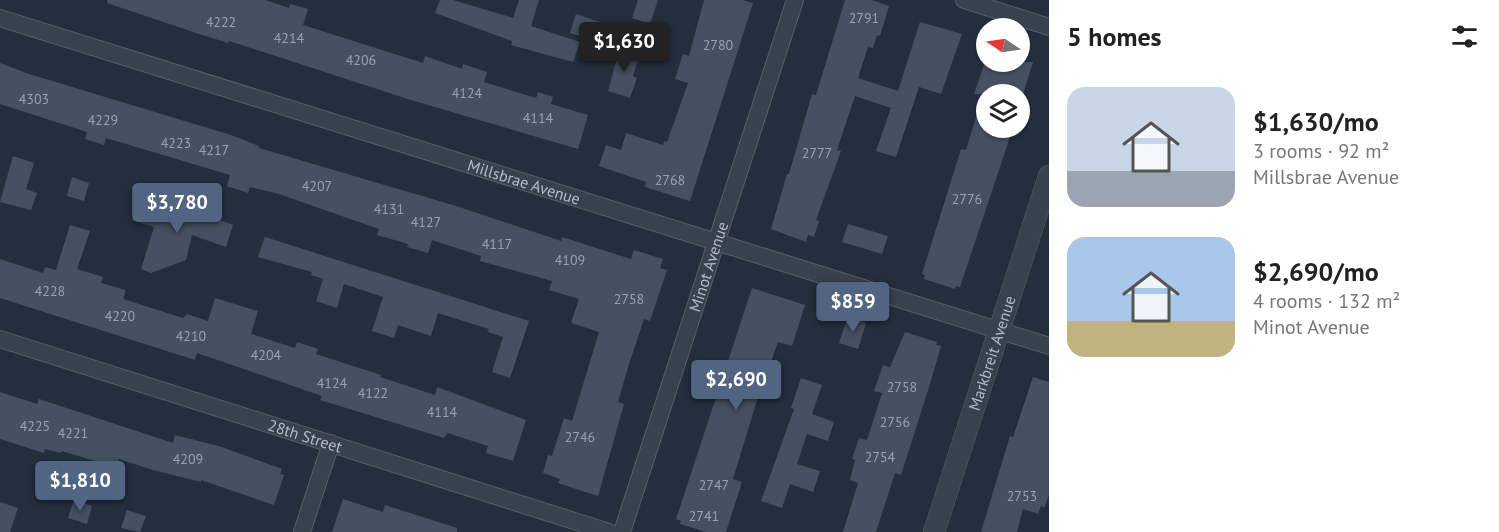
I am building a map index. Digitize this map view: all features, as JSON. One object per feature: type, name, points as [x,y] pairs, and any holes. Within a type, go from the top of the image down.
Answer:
[{"type":"street","name":"Minot Avenue","points":[[622,532],[795,0]]},
{"type":"street","points":[[964,0],[1049,27]]},
{"type":"street","name":"Millsbrae Avenue","points":[[0,18],[1049,346]]},
{"type":"street","name":"Markbreit Avenue","points":[[934,532],[1049,176]]},
{"type":"street","name":"28th Street","points":[[0,339],[609,532]]},
{"type":"street","points":[[302,532],[331,443]]},
{"type":"building","points":[[107,0],[265,0],[289,8],[290,4],[308,9],[303,25],[423,63],[425,56],[462,69],[463,64],[487,72],[484,82],[536,98],[538,92],[553,97],[551,104],[588,115],[578,149],[411,100],[229,41],[228,43],[199,34],[107,3]]},
{"type":"building","points":[[440,0],[453,0],[513,18],[519,0],[539,0],[531,26],[580,42],[573,62],[511,45],[512,41],[435,13]]},
{"type":"building","points":[[638,0],[658,0],[650,24],[632,18]]},
{"type":"building","points":[[704,0],[742,0],[753,3],[690,201],[645,187],[646,182],[599,166],[606,145],[621,150],[626,133],[663,145],[664,141],[667,142],[688,83],[675,79],[683,54],[689,56]]},
{"type":"building","points":[[845,0],[872,0],[889,6],[880,36],[877,35],[873,48],[868,47],[858,78],[898,91],[920,22],[962,34],[941,94],[919,87],[896,157],[876,151],[891,108],[855,96],[837,150],[841,151],[816,220],[819,221],[814,237],[808,235],[806,242],[771,229],[812,94],[816,95]]},
{"type":"building","points":[[576,14],[624,30],[618,48],[570,33]]},
{"type":"building","points":[[620,47],[640,53],[633,76],[637,78],[630,98],[608,91]]},
{"type":"building","points":[[0,63],[29,74],[231,135],[259,146],[259,148],[456,206],[561,241],[562,237],[631,259],[634,250],[663,259],[660,268],[667,270],[650,321],[644,319],[629,364],[618,402],[624,404],[598,496],[558,483],[560,479],[543,473],[548,455],[552,456],[564,418],[572,421],[599,332],[571,323],[579,299],[549,290],[552,281],[480,261],[481,256],[432,240],[428,253],[407,247],[408,244],[377,235],[379,229],[276,193],[250,187],[248,193],[227,186],[230,175],[106,138],[104,145],[85,139],[87,132],[0,104]]},
{"type":"building","points":[[982,72],[1030,72],[1026,84],[977,84]]},
{"type":"building","points":[[976,117],[976,138],[1010,138],[960,287],[956,286],[955,289],[924,279],[925,275],[922,274],[961,149],[966,150]]},
{"type":"building","points":[[13,156],[34,163],[26,189],[37,193],[31,210],[0,202]]},
{"type":"building","points":[[72,177],[89,183],[84,201],[67,196]]},
{"type":"building","points":[[138,202],[178,215],[181,205],[233,225],[226,247],[192,235],[186,260],[151,273],[141,269],[154,227],[132,220]]},
{"type":"building","points":[[848,224],[888,236],[882,254],[842,242]]},
{"type":"building","points":[[70,225],[90,231],[77,269],[103,277],[101,283],[126,290],[123,299],[183,318],[187,314],[208,321],[215,298],[258,311],[251,334],[295,348],[297,342],[318,349],[316,354],[381,375],[380,377],[435,395],[437,387],[526,420],[513,461],[486,453],[488,446],[448,433],[444,438],[320,400],[322,396],[197,353],[195,360],[0,298],[0,259],[43,273],[45,267],[56,270]]},
{"type":"building","points":[[265,237],[529,321],[510,378],[492,372],[503,337],[488,332],[489,329],[438,313],[431,336],[398,325],[394,338],[372,331],[383,297],[344,284],[337,308],[316,301],[323,279],[311,275],[312,272],[258,257]]},
{"type":"building","points":[[752,288],[805,305],[792,346],[778,342],[757,400],[733,479],[742,482],[726,532],[706,532],[680,524],[681,521],[676,519]]},
{"type":"building","points":[[848,316],[866,323],[858,349],[839,343]]},
{"type":"building","points":[[905,332],[937,342],[936,345],[941,346],[930,384],[901,475],[895,473],[876,532],[843,532],[858,483],[850,480],[855,460],[852,459],[859,438],[867,440],[882,393],[874,391],[883,365],[890,367]]},
{"type":"building","points":[[1033,377],[1049,382],[1049,495],[1044,508],[1041,506],[1038,514],[1023,509],[1017,532],[981,532],[1010,436],[1013,437]]},
{"type":"building","points":[[801,378],[822,385],[812,414],[834,422],[828,441],[807,434],[797,464],[820,471],[813,492],[790,484],[782,508],[761,501],[794,409],[791,408]]},
{"type":"building","points":[[0,392],[37,404],[39,399],[173,443],[175,435],[219,446],[282,469],[280,474],[284,475],[274,505],[201,480],[201,482],[153,470],[119,459],[117,466],[108,463],[108,465],[62,451],[61,453],[45,449],[44,453],[0,439]]},
{"type":"building","points":[[343,499],[383,512],[385,505],[457,528],[457,532],[332,532]]},
{"type":"building","points":[[74,500],[92,506],[87,524],[68,518]]},
{"type":"building","points":[[0,502],[18,508],[10,532],[0,532]]},
{"type":"building","points":[[127,510],[146,516],[140,532],[121,528]]}]
